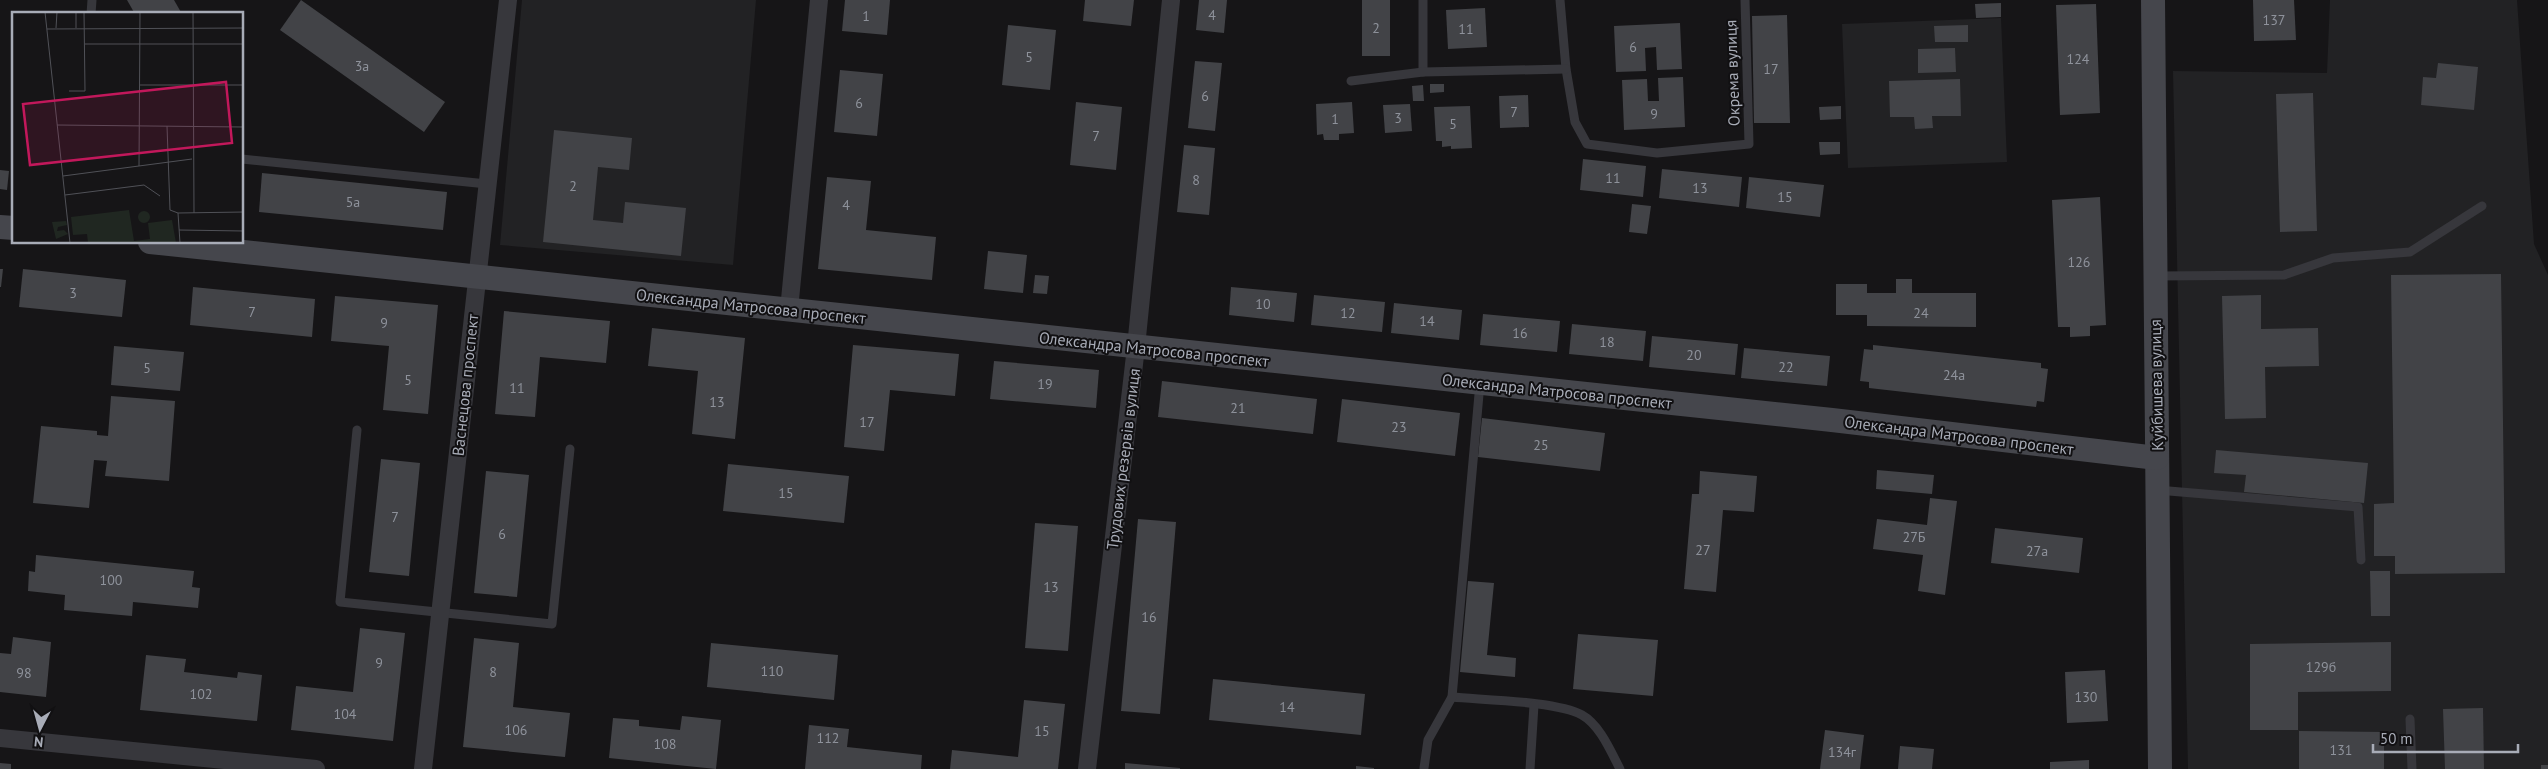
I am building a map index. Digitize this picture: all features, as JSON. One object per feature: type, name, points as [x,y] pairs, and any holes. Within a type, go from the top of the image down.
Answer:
[{"type":"main road","name":"Куйбишева вулиця","points":[[2153,0],[2160,769]]},
{"type":"main road","name":"Олександра Матросова проспект","points":[[169,244],[1832,420],[2157,458]]},
{"type":"street","name":"Васнецова проспект","points":[[423,769],[508,0]]},
{"type":"street","points":[[789,310],[820,0]]},
{"type":"street","name":"Трудових резервів вулиця","points":[[1087,769],[1136,347],[1171,0]]},
{"type":"street","points":[[0,738],[316,769]]},
{"type":"lane","points":[[1423,0],[1424,72]]},
{"type":"lane","name":"Окрема вулиця","points":[[1560,0],[1566,69],[1575,122],[1587,144],[1657,154],[1749,144],[1745,0]]},
{"type":"lane","points":[[1351,81],[1424,72],[1566,69]]},
{"type":"lane","points":[[244,159],[487,184]]},
{"type":"lane","points":[[2155,276],[2284,275],[2333,258],[2410,252],[2482,206]]},
{"type":"lane","points":[[1424,768],[1428,740],[1452,697],[1480,383]]},
{"type":"lane","points":[[357,430],[340,602],[552,624],[570,449]]},
{"type":"lane","points":[[2157,490],[2358,507],[2361,560]]},
{"type":"lane","points":[[1452,697],[1567,709],[1583,716],[1594,726],[1620,769]]},
{"type":"lane","points":[[1530,769],[1534,705]]},
{"type":"lane","points":[[2410,719],[2412,769]]},
{"type":"shaded area","points":[[522,0],[756,0],[733,265],[500,245]]},
{"type":"shaded area","points":[[2330,0],[2517,0],[2534,244],[2548,275],[2548,769],[2188,769],[2173,71],[2327,73]]},
{"type":"shaded area","points":[[2001,18],[2007,162],[1848,168],[1842,24]]},
{"type":"building","points":[[127,0],[174,0],[181,12],[134,12]]},
{"type":"building","points":[[301,0],[445,102],[424,132],[280,30]]},
{"type":"building","points":[[845,0],[890,0],[887,35],[842,31]]},
{"type":"building","points":[[1085,0],[1134,0],[1131,26],[1083,21]]},
{"type":"building","points":[[1199,0],[1227,0],[1224,33],[1196,30]]},
{"type":"building","points":[[1362,0],[1390,0],[1390,56],[1362,56]]},
{"type":"building","points":[[2253,0],[2294,0],[2296,40],[2254,41]]},
{"type":"building","points":[[2001,3],[2001,17],[1976,18],[1975,4]]},
{"type":"building","points":[[2096,4],[2100,113],[2060,115],[2056,5]]},
{"type":"building","points":[[1485,8],[1487,47],[1448,49],[1446,10]]},
{"type":"building","points":[[1787,15],[1790,123],[1754,123],[1752,16]]},
{"type":"building","points":[[1680,23],[1682,69],[1657,70],[1656,47],[1645,48],[1646,71],[1616,72],[1614,26]]},
{"type":"building","points":[[1008,25],[1056,30],[1050,90],[1002,85]]},
{"type":"building","points":[[1968,25],[1968,42],[1935,42],[1934,26]]},
{"type":"building","points":[[1955,48],[1956,72],[1918,73],[1918,49]]},
{"type":"building","points":[[1195,61],[1222,63],[1215,131],[1188,128]]},
{"type":"building","points":[[2438,63],[2478,67],[2474,110],[2421,105],[2423,77],[2436,78]]},
{"type":"building","points":[[840,70],[883,74],[877,136],[834,132]]},
{"type":"building","points":[[1683,77],[1685,127],[1624,130],[1622,80],[1647,79],[1648,101],[1659,101],[1658,78]]},
{"type":"building","points":[[1960,79],[1961,116],[1932,116],[1933,128],[1915,129],[1914,117],[1890,117],[1889,81]]},
{"type":"building","points":[[1430,84],[1444,84],[1444,92],[1430,93]]},
{"type":"building","points":[[1423,85],[1424,101],[1413,101],[1412,86]]},
{"type":"building","points":[[2313,93],[2317,231],[2280,232],[2276,94]]},
{"type":"building","points":[[1528,95],[1529,127],[1500,128],[1499,96]]},
{"type":"building","points":[[1076,102],[1122,107],[1116,170],[1070,165]]},
{"type":"building","points":[[1352,102],[1354,133],[1339,134],[1339,140],[1324,140],[1323,134],[1317,135],[1316,104]]},
{"type":"building","points":[[1410,104],[1412,131],[1385,133],[1383,105]]},
{"type":"building","points":[[1470,106],[1472,148],[1451,149],[1451,146],[1442,147],[1442,141],[1436,141],[1434,107]]},
{"type":"building","points":[[1841,106],[1841,119],[1820,120],[1819,107]]},
{"type":"building","points":[[554,130],[632,138],[629,170],[598,167],[593,220],[623,223],[625,202],[686,208],[681,256],[543,242]]},
{"type":"building","points":[[1819,142],[1840,142],[1840,154],[1820,155]]},
{"type":"building","points":[[1184,145],[1215,148],[1209,215],[1177,212]]},
{"type":"building","points":[[1583,159],[1646,166],[1643,197],[1580,190]]},
{"type":"building","points":[[1662,169],[1742,177],[1739,207],[1659,198]]},
{"type":"building","points":[[0,170],[9,171],[7,190],[0,189]]},
{"type":"building","points":[[262,173],[447,192],[443,230],[259,212]]},
{"type":"building","points":[[827,177],[871,181],[866,230],[936,237],[932,280],[818,269]]},
{"type":"building","points":[[1749,177],[1824,185],[1820,217],[1746,208]]},
{"type":"building","points":[[2100,197],[2106,325],[2090,326],[2090,336],[2070,337],[2070,327],[2058,327],[2052,200]]},
{"type":"building","points":[[1632,204],[1651,206],[1647,234],[1629,232]]},
{"type":"building","points":[[988,251],[1027,255],[1023,293],[984,289]]},
{"type":"building","points":[[0,269],[3,269],[1,287],[0,287]]},
{"type":"building","points":[[23,269],[126,280],[122,317],[19,307]]},
{"type":"building","points":[[2501,274],[2505,573],[2395,574],[2395,556],[2374,556],[2374,504],[2394,503],[2391,275]]},
{"type":"building","points":[[1035,275],[1049,276],[1047,294],[1033,293]]},
{"type":"building","points":[[1896,279],[1912,279],[1912,293],[1976,293],[1976,327],[1867,326],[1867,315],[1836,315],[1836,284],[1867,284],[1867,293],[1896,293]]},
{"type":"building","points":[[193,287],[315,299],[312,337],[190,325]]},
{"type":"building","points":[[1231,287],[1297,293],[1294,322],[1229,315]]},
{"type":"building","points":[[1314,295],[1385,302],[1382,332],[1311,325]]},
{"type":"building","points":[[2261,295],[2261,329],[2318,328],[2319,366],[2265,367],[2266,418],[2225,419],[2222,296]]},
{"type":"building","points":[[335,296],[438,305],[428,414],[383,410],[389,346],[331,341]]},
{"type":"building","points":[[1394,303],[1462,310],[1459,340],[1391,333]]},
{"type":"building","points":[[504,311],[610,321],[606,363],[540,357],[535,417],[495,414]]},
{"type":"building","points":[[1483,314],[1560,321],[1557,352],[1480,345]]},
{"type":"building","points":[[1572,324],[1646,331],[1643,361],[1569,354]]},
{"type":"building","points":[[652,328],[745,338],[735,439],[692,434],[698,371],[648,366]]},
{"type":"building","points":[[1652,336],[1738,344],[1735,375],[1649,367]]},
{"type":"building","points":[[853,345],[959,354],[955,396],[890,390],[884,451],[844,447]]},
{"type":"building","points":[[1873,345],[2041,363],[2041,368],[2048,369],[2044,402],[2037,401],[2036,407],[1869,388],[1869,382],[1860,381],[1864,349],[1873,350]]},
{"type":"building","points":[[114,346],[184,352],[180,391],[111,385]]},
{"type":"building","points":[[1744,348],[1830,356],[1827,386],[1741,378]]},
{"type":"building","points":[[994,361],[1099,370],[1096,408],[990,399]]},
{"type":"building","points":[[1162,381],[1317,399],[1313,434],[1158,417]]},
{"type":"building","points":[[111,396],[175,401],[169,481],[105,476],[107,461],[94,460],[89,508],[33,503],[41,426],[97,431],[97,435],[108,436]]},
{"type":"building","points":[[1342,399],[1460,413],[1455,456],[1337,442]]},
{"type":"building","points":[[1482,418],[1605,433],[1600,471],[1478,457]]},
{"type":"building","points":[[2216,450],[2368,463],[2364,503],[2244,492],[2246,475],[2214,473]]},
{"type":"building","points":[[381,459],[420,463],[409,576],[369,572]]},
{"type":"building","points":[[728,464],[849,476],[844,523],[723,511]]},
{"type":"building","points":[[1877,470],[1934,475],[1932,494],[1876,489]]},
{"type":"building","points":[[486,471],[529,475],[517,597],[474,593]]},
{"type":"building","points":[[1700,471],[1757,476],[1754,512],[1723,510],[1716,592],[1684,589],[1692,494],[1699,494]]},
{"type":"building","points":[[1930,498],[1957,501],[1945,595],[1918,591],[1923,555],[1873,549],[1877,519],[1927,525]]},
{"type":"building","points":[[1138,519],[1176,522],[1160,714],[1121,711]]},
{"type":"building","points":[[1035,523],[1078,526],[1068,651],[1025,648]]},
{"type":"building","points":[[1995,528],[2083,538],[2079,573],[1991,563]]},
{"type":"building","points":[[36,555],[194,571],[192,587],[200,588],[198,608],[133,602],[132,616],[64,610],[65,595],[28,591],[29,571],[35,572]]},
{"type":"building","points":[[2370,571],[2390,571],[2390,616],[2371,616]]},
{"type":"building","points":[[1468,581],[1494,583],[1487,655],[1516,658],[1515,677],[1460,672]]},
{"type":"building","points":[[360,628],[405,633],[393,741],[291,730],[296,686],[353,692]]},
{"type":"building","points":[[1578,634],[1658,640],[1653,696],[1573,689]]},
{"type":"building","points":[[13,637],[51,642],[46,697],[0,692],[0,653],[11,654]]},
{"type":"building","points":[[474,638],[519,643],[513,707],[570,713],[565,757],[463,747]]},
{"type":"building","points":[[2391,642],[2391,691],[2298,692],[2298,730],[2250,730],[2250,644]]},
{"type":"building","points":[[711,643],[838,655],[834,700],[707,687]]},
{"type":"building","points":[[146,655],[186,659],[184,672],[237,678],[238,672],[262,675],[257,721],[140,710]]},
{"type":"building","points":[[2105,670],[2108,721],[2067,723],[2065,672]]},
{"type":"building","points":[[1213,679],[1365,694],[1361,735],[1209,720]]},
{"type":"building","points":[[1024,700],[1065,704],[1058,769],[950,769],[952,750],[1018,757]]},
{"type":"building","points":[[2483,708],[2484,769],[2445,769],[2443,709]]},
{"type":"building","points":[[682,716],[721,720],[716,769],[609,758],[613,718],[639,720],[639,726],[680,730]]},
{"type":"building","points":[[809,725],[849,729],[847,747],[922,755],[921,769],[805,769]]},
{"type":"building","points":[[1825,730],[1864,735],[1860,769],[1820,769]]},
{"type":"building","points":[[2299,731],[2384,732],[2384,769],[2299,769]]},
{"type":"building","points":[[1900,746],[1934,749],[1932,769],[1898,769]]},
{"type":"building","points":[[2089,760],[2089,769],[2050,769],[2050,762]]},
{"type":"building","points":[[0,763],[11,764],[11,769],[0,769]]},
{"type":"building","points":[[1125,763],[1180,768],[1180,769],[1125,769]]},
{"type":"building","points":[[2541,765],[2548,765],[2548,769],[2541,769]]},
{"type":"building","points":[[1356,766],[1374,768],[1374,769],[1356,769]]}]
